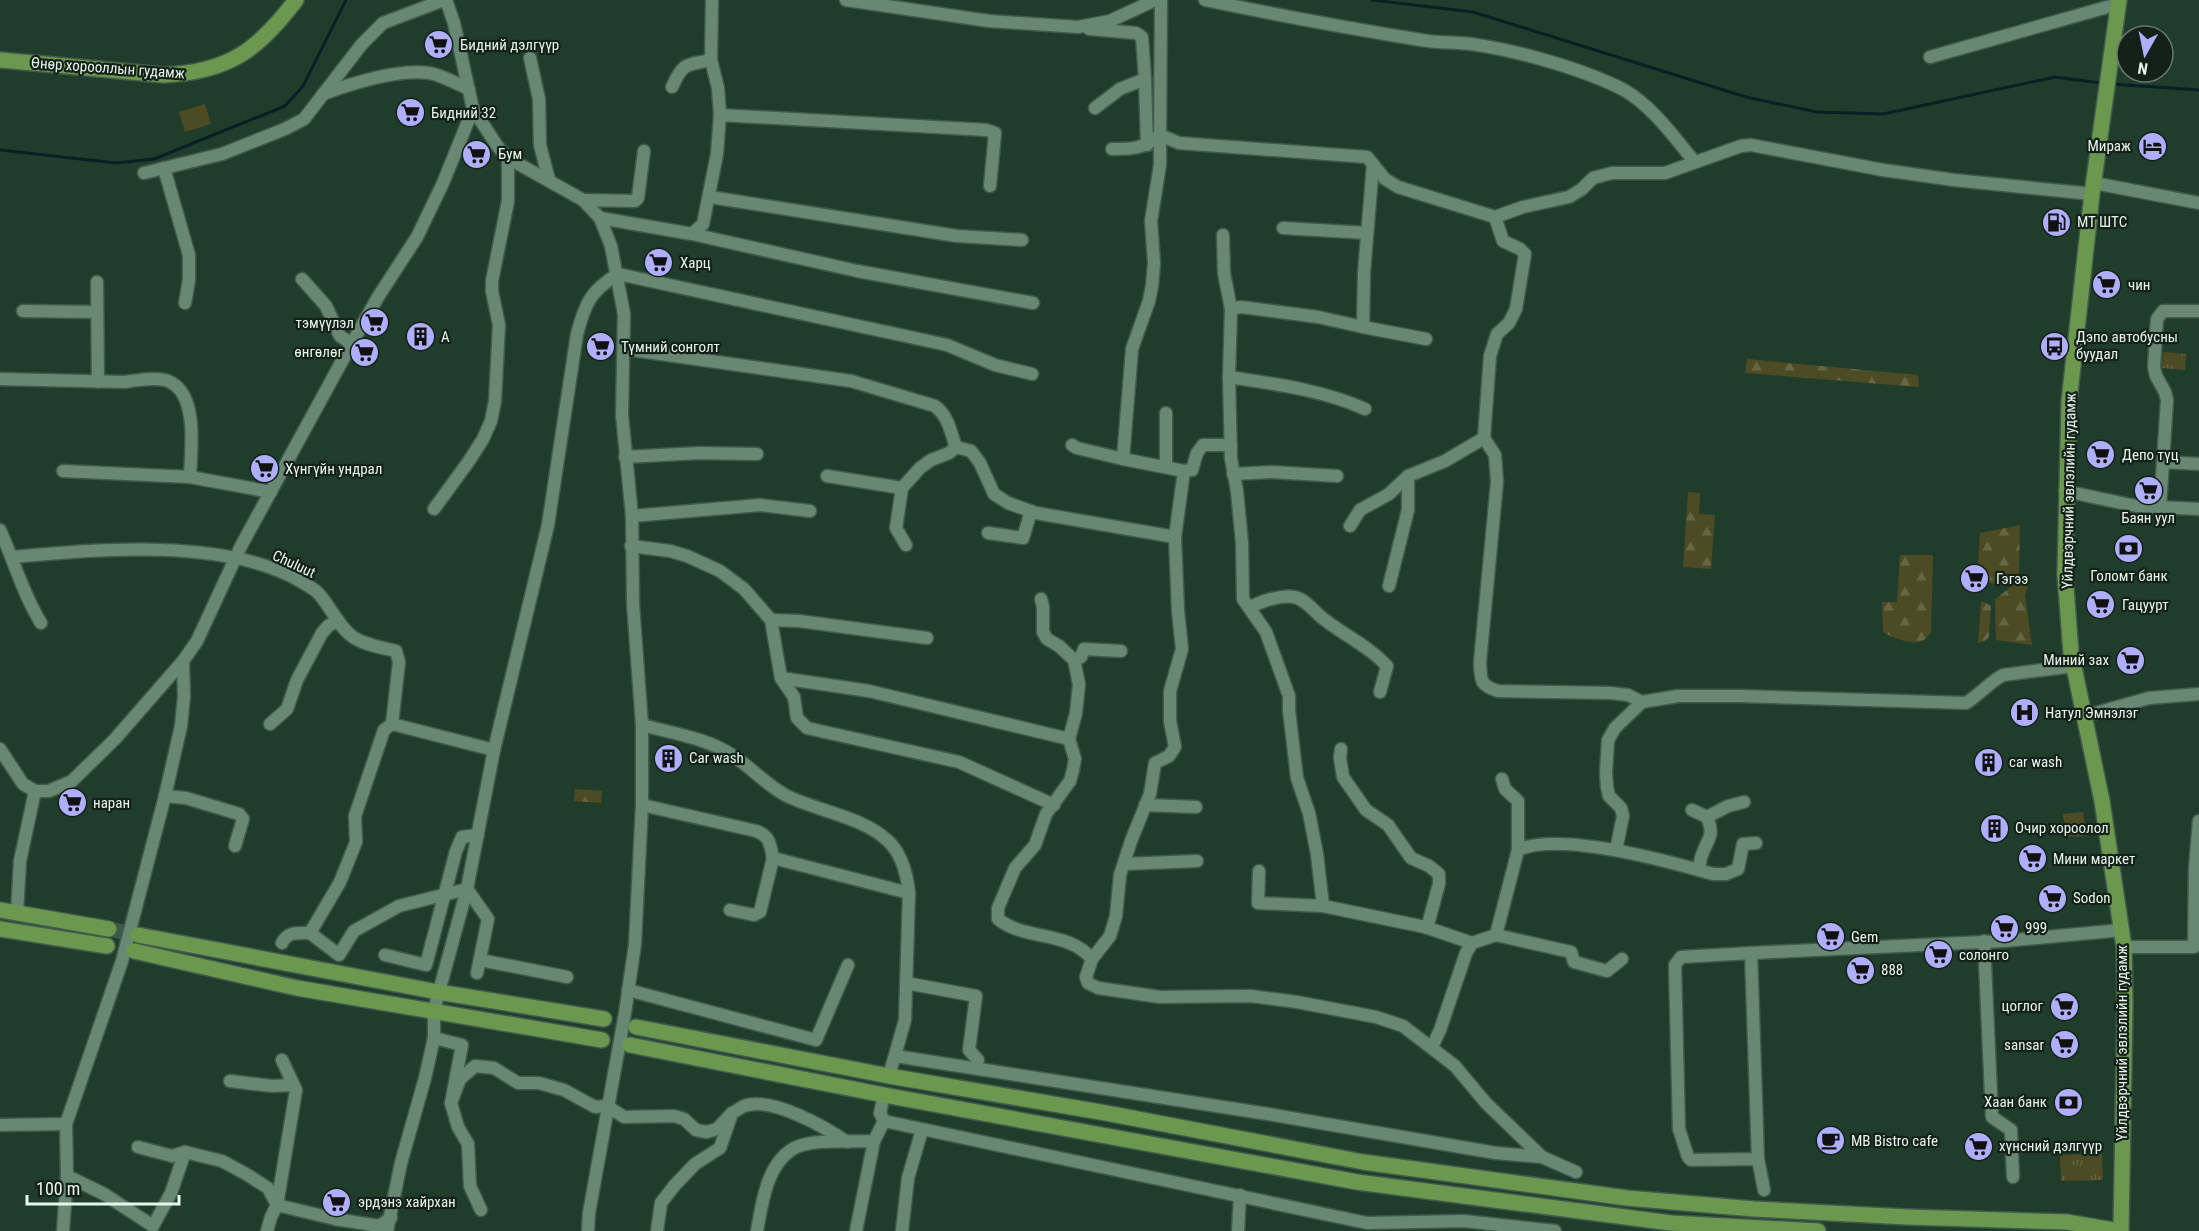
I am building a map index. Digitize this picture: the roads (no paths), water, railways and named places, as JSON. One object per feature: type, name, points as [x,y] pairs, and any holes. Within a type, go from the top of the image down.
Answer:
[{"type":"main road","name":"Өнөр хорооллын гудамж","points":[[0,60],[164,75],[192,74],[213,68],[252,48],[279,22],[296,0]]},
{"type":"main road","name":"Үйлдвэрчний эвлэлийн гудамж","points":[[2119,2],[2093,188],[2070,402],[2065,575],[2074,666],[2107,829],[2124,947],[2125,1004],[2120,1231]]},
{"type":"main road","points":[[0,910],[109,930]]},
{"type":"main road","points":[[0,929],[107,946]]},
{"type":"main road","points":[[138,935],[438,992],[604,1019]]},
{"type":"main road","points":[[134,951],[169,957],[297,988],[602,1040]]},
{"type":"main road","points":[[636,1027],[889,1076],[1106,1113],[1363,1162],[1686,1205],[1907,1217],[2067,1222],[2120,1231]]},
{"type":"main road","points":[[630,1045],[884,1095],[1357,1182],[1689,1224],[1818,1231]]},
{"type":"street","points":[[144,173],[222,154],[304,119],[362,44],[383,23],[445,0],[454,23],[473,109],[498,147],[508,158],[583,200],[600,218],[611,246],[624,314],[625,349],[622,386],[625,457],[632,516],[633,604],[642,725],[642,805],[635,944],[589,1213],[588,1231]]},
{"type":"street","points":[[692,234],[704,224],[717,154],[720,115],[718,88],[711,60],[712,0]]},
{"type":"street","points":[[846,0],[989,21],[1136,33],[1142,37],[1147,145]]},
{"type":"street","points":[[1078,27],[1110,21],[1155,0]]},
{"type":"street","points":[[1123,459],[1132,349],[1149,301],[1154,263],[1151,222],[1160,165],[1161,0]]},
{"type":"street","points":[[1205,0],[1314,23],[1425,41],[1470,44],[1513,52],[1589,75],[1624,91],[1641,103],[1694,161]]},
{"type":"street","points":[[1930,57],[2119,2]]},
{"type":"street","points":[[530,58],[539,99],[540,144],[549,180]]},
{"type":"street","points":[[672,87],[680,69],[687,65],[711,60]]},
{"type":"street","points":[[323,94],[356,82],[419,74],[430,74],[469,89]]},
{"type":"street","points":[[1095,108],[1120,89],[1145,79]]},
{"type":"street","points":[[0,749],[23,784],[35,791],[59,788],[82,774],[183,661],[197,641],[236,558],[352,344],[378,297],[417,237],[443,183],[473,109]]},
{"type":"street","points":[[720,115],[987,130],[995,133],[990,186]]},
{"type":"street","points":[[1112,149],[1137,148],[1147,145],[1160,135]]},
{"type":"street","points":[[1160,135],[1179,143],[1367,157],[1385,179],[1398,187],[1495,217],[1523,207],[1569,197],[1593,178],[1612,173],[1665,173],[1694,161],[1751,145],[1884,170],[1954,180],[2093,188],[2199,203]]},
{"type":"street","points":[[583,200],[635,201],[638,198],[644,151]]},
{"type":"street","points":[[434,509],[483,439],[493,411],[499,325],[492,281],[508,201],[508,158]]},
{"type":"street","points":[[1363,327],[1366,233],[1373,164]]},
{"type":"street","points":[[164,168],[189,255],[189,280],[185,303]]},
{"type":"street","points":[[710,197],[957,236],[1022,240]]},
{"type":"street","points":[[1495,217],[1503,241],[1525,254],[1516,309],[1509,322],[1497,334],[1490,356],[1484,438],[1495,455],[1497,482],[1480,662],[1480,679],[1487,687],[1498,691],[1610,693],[1628,695],[1641,702],[1688,696],[1966,703],[1985,690],[1996,678],[2003,675],[2074,666]]},
{"type":"street","points":[[600,218],[692,234],[857,271],[1033,303]]},
{"type":"street","points":[[1283,228],[1366,233]]},
{"type":"street","points":[[1222,235],[1224,273],[1231,309],[1229,377],[1231,445],[1242,543],[1243,599],[1270,642],[1289,696],[1288,710],[1297,778],[1311,823],[1323,906]]},
{"type":"street","points":[[387,1231],[401,1163],[434,1038],[434,1010],[438,992],[467,890],[494,750],[548,525],[579,325],[584,307],[592,294],[602,283],[618,274],[947,345],[995,365],[1032,374]]},
{"type":"street","points":[[302,279],[326,306],[340,336],[352,344]]},
{"type":"street","points":[[97,282],[98,382]]},
{"type":"street","points":[[1231,309],[1241,306],[1318,317],[1426,339]]},
{"type":"street","points":[[23,311],[96,312]]},
{"type":"street","points":[[2160,507],[2167,400],[2155,372],[2157,319],[2163,311],[2199,311]]},
{"type":"street","points":[[625,349],[850,381],[888,392],[935,406],[942,411],[948,420],[956,447]]},
{"type":"street","points":[[1229,377],[1286,386],[1350,402],[1365,409]]},
{"type":"street","points":[[0,379],[98,382],[146,379],[171,381],[186,400],[192,427],[190,477]]},
{"type":"street","points":[[1166,413],[1166,467]]},
{"type":"street","points":[[1350,526],[1360,510],[1389,494],[1408,476],[1445,461],[1484,438]]},
{"type":"street","points":[[1072,445],[1123,459],[1184,471],[1191,470],[1197,453],[1203,445],[1231,445]]},
{"type":"street","points":[[906,546],[896,528],[902,488],[920,468],[931,460],[950,453],[956,447]]},
{"type":"street","points":[[956,447],[971,452],[980,463],[994,494],[1008,503],[1031,511],[1175,537]]},
{"type":"street","points":[[625,457],[699,453],[757,454]]},
{"type":"street","points":[[2163,462],[2199,464]]},
{"type":"street","points":[[63,471],[190,477],[271,492]]},
{"type":"street","points":[[1184,471],[1175,537],[1182,649],[1170,691],[1170,722],[1175,747],[1169,756],[1155,763],[1150,794],[1124,864],[1117,892],[1116,916],[1110,936],[1092,959],[1086,977],[1088,983],[1098,988],[1160,997],[1250,996],[1297,1002],[1376,1017],[1403,1026],[1455,1066],[1486,1102],[1542,1157],[1576,1173]]},
{"type":"street","points":[[1233,474],[1272,472],[1337,476]]},
{"type":"street","points":[[827,476],[902,488]]},
{"type":"street","points":[[1389,586],[1408,510],[1408,476]]},
{"type":"street","points":[[2066,491],[2122,504],[2199,509]]},
{"type":"street","points":[[632,516],[760,505],[810,511]]},
{"type":"street","points":[[988,533],[1023,538],[1031,511]]},
{"type":"street","points":[[0,530],[13,557],[28,603],[41,623]]},
{"type":"street","points":[[631,546],[678,553],[720,572],[744,589],[771,620],[781,678],[794,697],[796,718],[807,728],[959,762],[1054,805]]},
{"type":"street","name":"Chuluut","points":[[13,557],[94,550],[148,550],[236,558],[299,580],[316,591],[353,637],[396,651],[399,662],[392,724]]},
{"type":"street","points":[[1250,608],[1266,601],[1288,597],[1304,601],[1338,631],[1377,655],[1387,666],[1380,692]]},
{"type":"street","points":[[1041,599],[1043,632],[1047,639],[1059,646],[1074,660],[1079,684],[1076,713],[1069,739],[1075,759],[1070,781],[1046,814],[1035,845],[1015,868],[998,908],[998,919],[1008,927],[1073,943],[1084,949],[1092,959]]},
{"type":"street","points":[[270,724],[287,709],[297,680],[322,633],[338,620]]},
{"type":"street","points":[[771,620],[799,621],[927,638]]},
{"type":"street","points":[[1074,660],[1081,657],[1084,649],[1121,651]]},
{"type":"street","points":[[63,1231],[67,1176],[66,1124],[122,961],[165,796],[181,726],[184,696],[183,661]]},
{"type":"street","points":[[781,678],[869,691],[1069,739]]},
{"type":"street","points":[[2085,716],[2150,698],[2199,694]]},
{"type":"street","points":[[1616,850],[1623,816],[1621,808],[1609,796],[1607,787],[1608,740],[1615,728],[1641,702]]},
{"type":"street","points":[[310,933],[340,882],[356,842],[355,816],[384,730],[392,724],[494,750]]},
{"type":"street","points":[[642,725],[712,745],[731,754],[784,795],[871,828],[888,840],[900,858],[907,875],[909,893],[905,1020],[889,1076]]},
{"type":"street","points":[[1341,749],[1343,777],[1366,810],[1388,825],[1411,858],[1429,866],[1439,874],[1439,884],[1427,928]]},
{"type":"street","points":[[1496,935],[1518,850],[1518,801],[1506,789],[1502,779]]},
{"type":"street","points":[[17,913],[20,861],[35,791]]},
{"type":"street","points":[[165,796],[186,798],[239,814],[243,819],[235,846]]},
{"type":"street","points":[[1707,818],[1728,806],[1744,802]]},
{"type":"street","points":[[642,805],[756,831],[764,834],[770,840],[773,858],[760,912],[754,915],[730,910]]},
{"type":"street","points":[[1145,805],[1196,807]]},
{"type":"street","points":[[1692,810],[1707,818],[1712,829],[1711,839],[1702,854],[1699,870]]},
{"type":"street","points":[[2124,947],[2194,947],[2195,868],[2199,821]]},
{"type":"street","points":[[385,955],[426,965],[456,851],[462,837],[478,835]]},
{"type":"street","points":[[1518,850],[1530,845],[1587,845],[1713,874],[1726,874],[1738,869],[1743,844],[1756,843]]},
{"type":"street","points":[[773,858],[909,893]]},
{"type":"street","points":[[1124,864],[1197,861]]},
{"type":"street","points":[[1259,871],[1258,903],[1323,906],[1427,928],[1472,943],[1496,935],[1571,952],[1575,962],[1607,971],[1622,959]]},
{"type":"street","points":[[282,943],[286,936],[292,933],[310,933],[339,955],[354,931],[399,906],[467,890]]},
{"type":"street","points":[[467,890],[488,920],[477,973]]},
{"type":"street","points":[[1758,1159],[1691,1160],[1688,1157],[1679,1129],[1675,965],[1681,957],[1984,941],[2122,930]]},
{"type":"street","points":[[1984,941],[1992,1117],[2011,1130],[2013,1177]]},
{"type":"street","points":[[1432,1047],[1466,953],[1472,943]]},
{"type":"street","points":[[1751,953],[1758,1159],[1764,1190]]},
{"type":"street","points":[[480,960],[567,977]]},
{"type":"street","points":[[628,990],[816,1040],[848,965]]},
{"type":"street","points":[[906,983],[976,996],[969,1050],[978,1060]]},
{"type":"street","points":[[434,1038],[462,1045],[451,1103],[458,1127],[468,1144],[470,1186],[481,1210]]},
{"type":"street","points":[[895,1056],[1268,1114],[1496,1153],[1542,1157]]},
{"type":"street","points":[[267,1231],[270,1217],[277,1205],[296,1090],[282,1060]]},
{"type":"street","points":[[451,1103],[460,1079],[475,1066],[494,1068],[518,1083],[539,1083],[564,1090],[595,1107],[607,1106],[624,1117],[674,1116],[684,1119],[696,1130],[707,1132],[717,1129],[732,1113],[746,1105],[787,1110],[825,1127],[846,1142]]},
{"type":"street","points":[[230,1081],[252,1085],[293,1086]]},
{"type":"street","points":[[884,1095],[880,1113],[884,1121]]},
{"type":"street","points":[[657,1231],[662,1203],[674,1186],[695,1164],[720,1148],[732,1113]]},
{"type":"street","points":[[884,1121],[1367,1223],[1464,1221],[1519,1229],[1555,1231]]},
{"type":"street","points":[[856,1231],[874,1140],[884,1121]]},
{"type":"street","points":[[0,1125],[66,1124]]},
{"type":"street","points":[[902,1231],[908,1178],[922,1130]]},
{"type":"street","points":[[757,1231],[765,1191],[775,1167],[791,1149],[807,1144],[874,1140]]},
{"type":"street","points":[[138,1147],[172,1156],[185,1152],[222,1161],[268,1188],[277,1205],[335,1219],[379,1226],[390,1218]]},
{"type":"street","points":[[67,1176],[104,1194],[153,1226],[171,1193],[185,1152]]},
{"type":"street","points":[[1238,1231],[1240,1195]]},
{"type":"street","points":[[1669,1231],[1689,1224]]},
{"type":"waterway","points":[[0,150],[116,163],[154,159],[285,106],[303,86],[346,0]]},
{"type":"waterway","points":[[1372,0],[1473,12],[1746,97],[1817,112],[1883,114],[2055,77],[2101,83]]},
{"type":"waterway","points":[[2111,84],[2199,90]]},
{"type":"tunnel","points":[[109,929],[138,935]]},
{"type":"place","name":"Бидний дэлгүүр","points":[[439,45]]},
{"type":"place","name":"Бидний 32","points":[[410,113]]},
{"type":"place","name":"Мираж","points":[[2152,146]]},
{"type":"place","name":"Бум","points":[[477,154]]},
{"type":"place","name":"МТ ШТС","points":[[2056,222]]},
{"type":"place","name":"Харц","points":[[659,263]]},
{"type":"place","name":"чин","points":[[2107,285]]},
{"type":"place","name":"тэмүүлэл","points":[[375,323]]},
{"type":"place","name":"A","points":[[420,337]]},
{"type":"place","name":"Дэпо автобусны буудал","points":[[2055,346]]},
{"type":"place","name":"Түмний сонголт","points":[[600,347]]},
{"type":"place","name":"өнгөлөг","points":[[364,352]]},
{"type":"place","name":"Депо түц","points":[[2101,455]]},
{"type":"place","name":"Хүнгүйн ундрал","points":[[264,469]]},
{"type":"place","name":"Баян уул","points":[[2148,491]]},
{"type":"place","name":"Голомт банк","points":[[2129,549]]},
{"type":"place","name":"Гэгээ","points":[[1975,579]]},
{"type":"place","name":"Гацуурт","points":[[2101,605]]},
{"type":"place","name":"Миний зах","points":[[2130,660]]},
{"type":"place","name":"Натул Эмнэлэг","points":[[2024,713]]},
{"type":"place","name":"Car wash","points":[[668,758]]},
{"type":"place","name":"car wash","points":[[1988,762]]},
{"type":"place","name":"наран","points":[[72,803]]},
{"type":"place","name":"Очир хороолол","points":[[1994,828]]},
{"type":"place","name":"Мини маркет","points":[[2032,859]]},
{"type":"place","name":"Sodon","points":[[2052,898]]},
{"type":"place","name":"999","points":[[2004,928]]},
{"type":"place","name":"Gem","points":[[1830,937]]},
{"type":"place","name":"солонго","points":[[1938,955]]},
{"type":"place","name":"888","points":[[1860,970]]},
{"type":"place","name":"цоглог","points":[[2064,1006]]},
{"type":"place","name":"sansar","points":[[2065,1045]]},
{"type":"place","name":"Хаан банк","points":[[2068,1102]]},
{"type":"place","name":"MB Bistro cafe","points":[[1830,1141]]},
{"type":"place","name":"хүнсний дэлгүүр","points":[[1978,1146]]},
{"type":"place","name":"эрдэнэ хайрхан","points":[[337,1202]]}]
